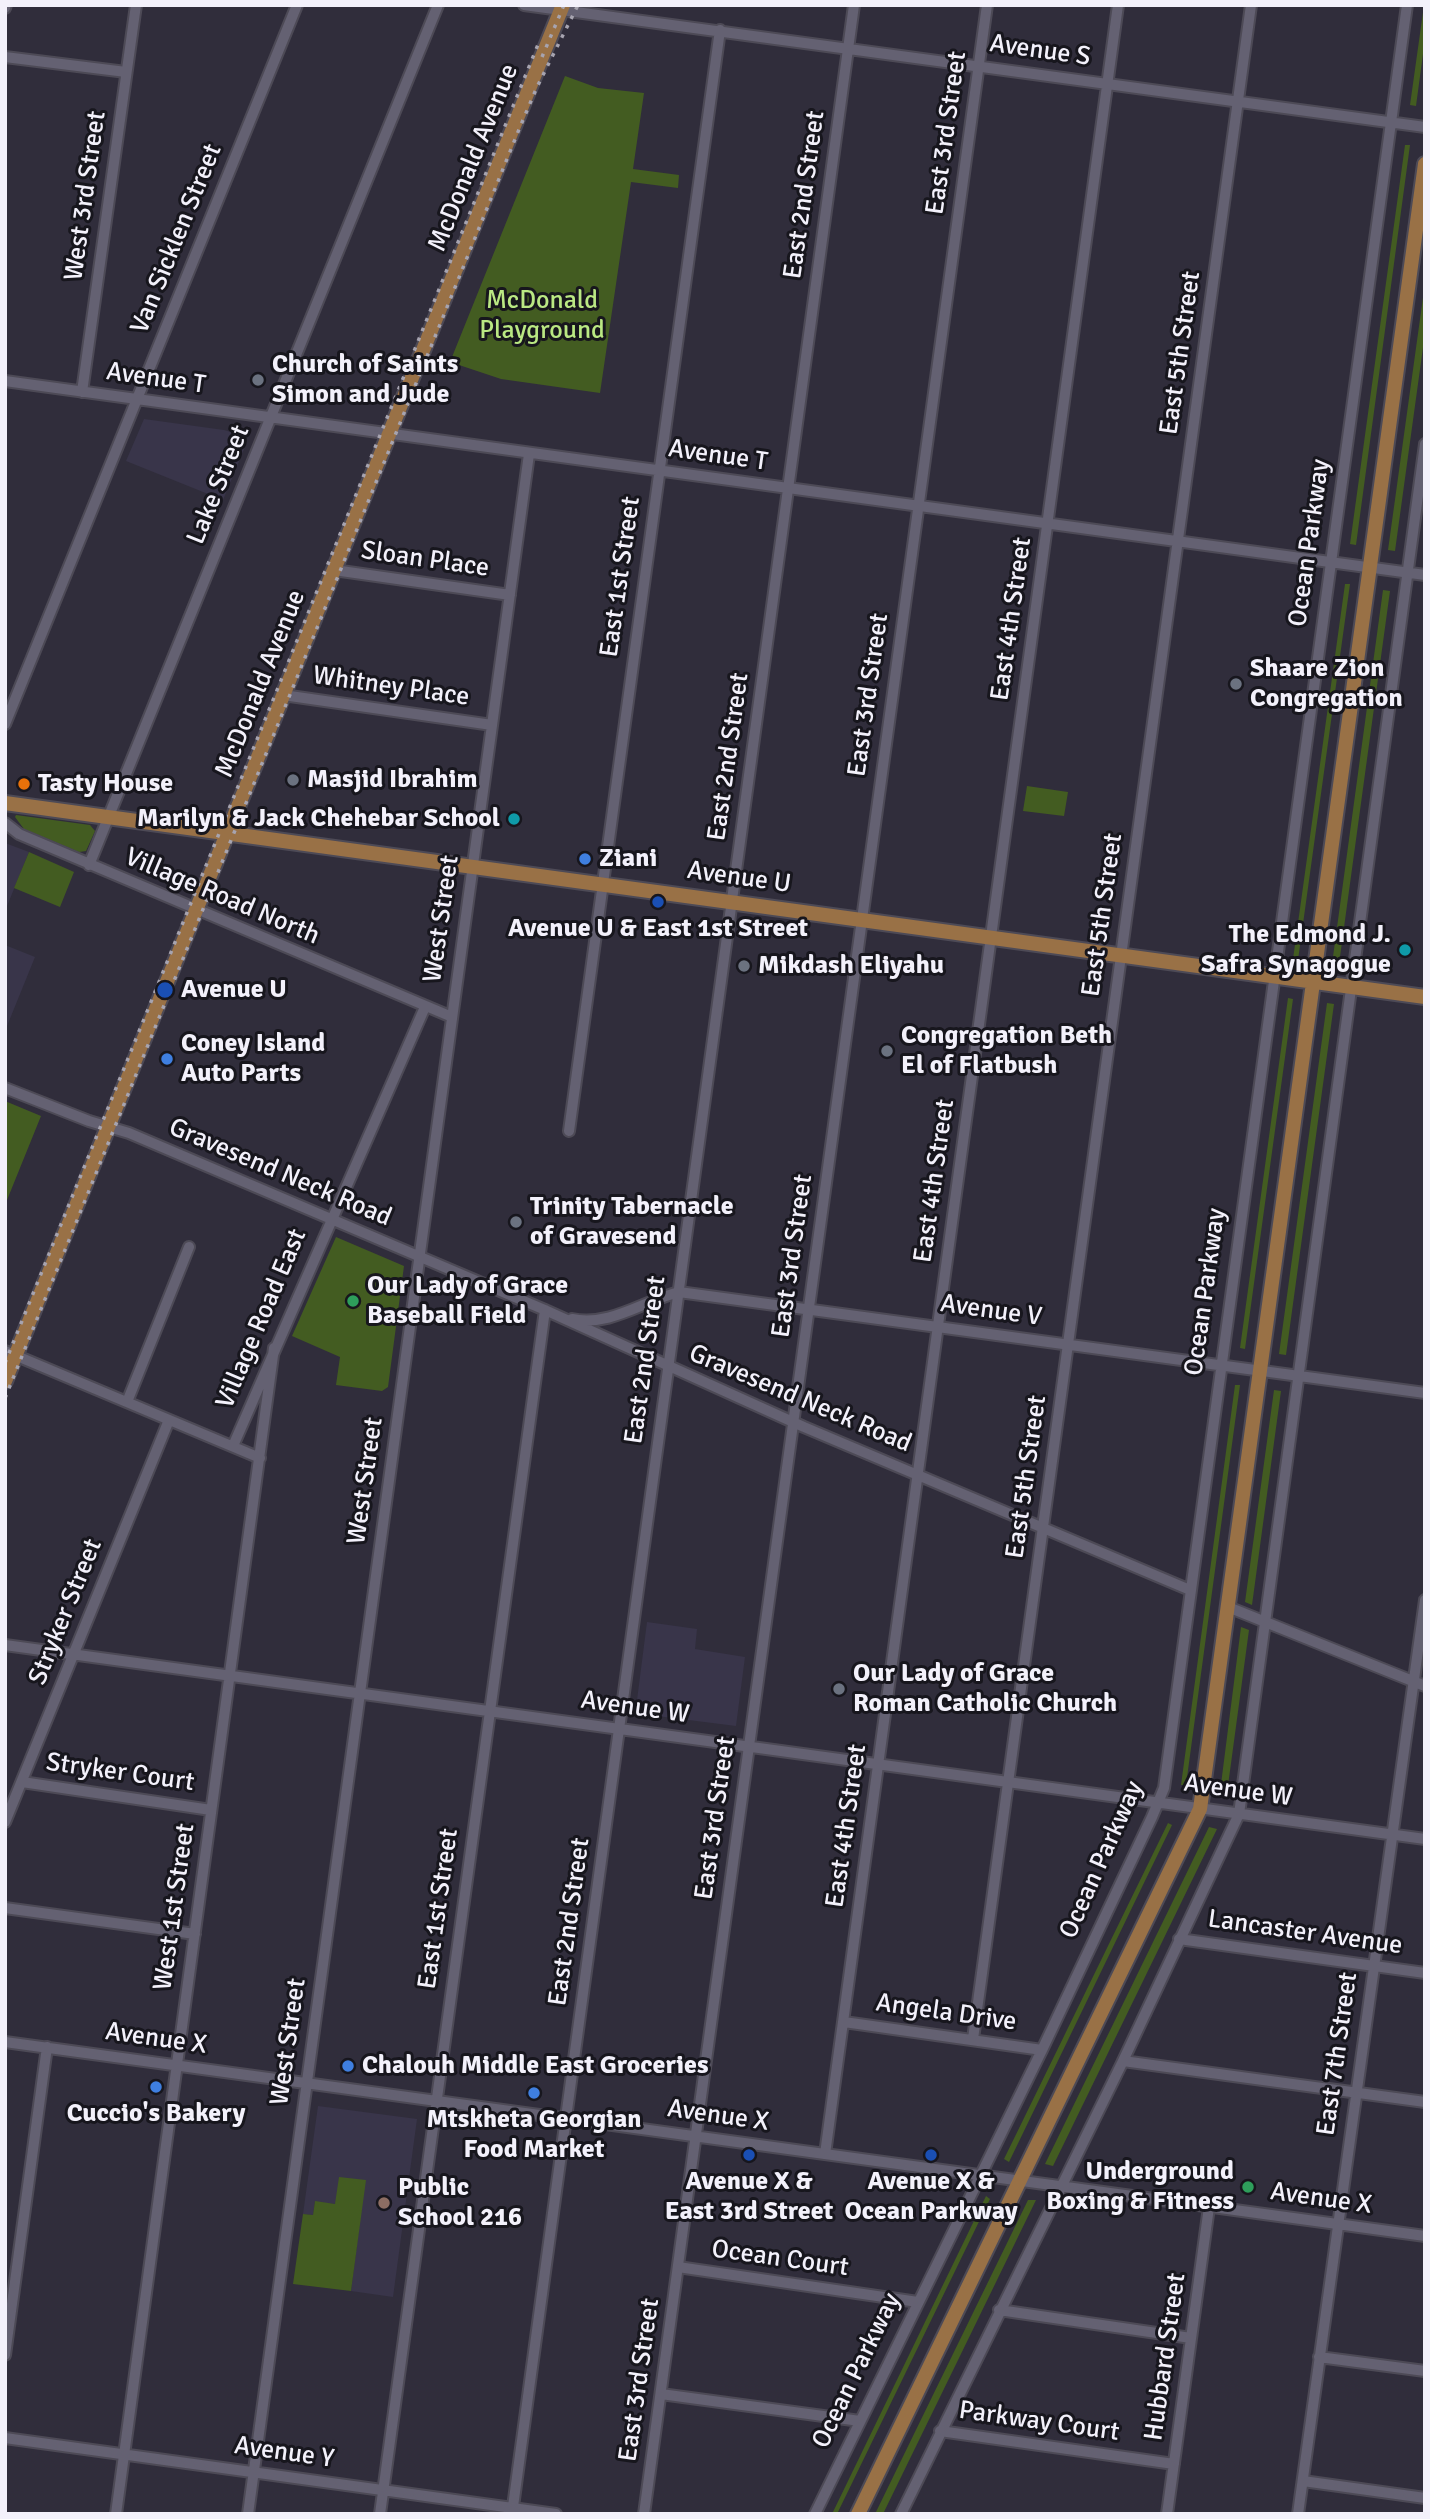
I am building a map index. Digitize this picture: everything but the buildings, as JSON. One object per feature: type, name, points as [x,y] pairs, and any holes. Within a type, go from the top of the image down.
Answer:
[{"type":"main road","name":"McDonald Avenue","points":[[5,1381],[10,1354],[109,1127],[562,8]]},
{"type":"main road","points":[[858,2514],[1200,1809],[1425,164]]},
{"type":"main road","name":"Avenue U","points":[[5,803],[1425,996]]},
{"type":"street","name":"West 3rd Street","points":[[82,392],[135,5]]},
{"type":"street","name":"Van Sicklen Street","points":[[5,724],[297,5]]},
{"type":"street","name":"Lake Street","points":[[89,865],[438,5]]},
{"type":"street","name":"Avenue S","points":[[524,5],[562,8],[1425,127]]},
{"type":"street","name":"East 2nd Street","points":[[512,2511],[854,5]]},
{"type":"street","name":"East 3rd Street","points":[[644,2514],[987,5]]},
{"type":"street","name":"East 4th Street","points":[[825,2154],[1118,5]]},
{"type":"street","name":"East 5th Street","points":[[973,2039],[1251,5]]},
{"type":"street","name":"Ocean Parkway","points":[[815,2514],[1042,2050],[1159,1803],[1164,1787],[1407,5]]},
{"type":"street","name":"East 1st Street","points":[[569,1131],[720,30]]},
{"type":"street","points":[[5,57],[126,72]]},
{"type":"street","name":"Avenue T","points":[[5,381],[1425,575]]},
{"type":"street","points":[[901,2514],[1123,2061],[1239,1814],[1425,444]]},
{"type":"street","name":"West Street","points":[[248,2514],[529,454]]},
{"type":"street","name":"Sloan Place","points":[[334,570],[510,595]]},
{"type":"street","name":"Whitney Place","points":[[283,695],[492,725]]},
{"type":"street","name":"Village Road North","points":[[5,822],[19,834],[89,865],[425,1007]]},
{"type":"street","points":[[425,1007],[452,1017]]},
{"type":"street","name":"Village Road East","points":[[233,1446],[425,1007]]},
{"type":"street","name":"Gravesend Neck Road","points":[[5,1088],[129,1133],[545,1310],[794,1422],[1190,1590]]},
{"type":"street","points":[[127,1402],[189,1247]]},
{"type":"street","name":"Avenue V","points":[[556,1315],[584,1322],[598,1321],[678,1292],[1425,1393]]},
{"type":"street","name":"East 1st Street","points":[[380,2514],[545,1310]]},
{"type":"street","name":"West 1st Street","points":[[116,2514],[274,1348]]},
{"type":"street","points":[[10,1354],[260,1458]]},
{"type":"street","name":"Stryker Street","points":[[5,1822],[169,1420]]},
{"type":"street","name":"East 7th Street","points":[[1298,2514],[1425,1600]]},
{"type":"street","points":[[1228,1607],[1425,1686]]},
{"type":"street","name":"Avenue W","points":[[5,1645],[1425,1839]]},
{"type":"street","name":"Stryker Court","points":[[22,1782],[211,1810]]},
{"type":"street","points":[[5,1908],[195,1934]]},
{"type":"street","name":"Lancaster Avenue","points":[[1180,1939],[1425,1973]]},
{"type":"street","name":"Angela Drive","points":[[844,2022],[1042,2050]]},
{"type":"street","name":"Avenue X","points":[[5,2042],[1425,2236]]},
{"type":"street","points":[[5,2355],[47,2047]]},
{"type":"street","points":[[1123,2061],[1425,2102]]},
{"type":"street","name":"Hubbard Street","points":[[1167,2514],[1209,2207]]},
{"type":"street","name":"Ocean Court","points":[[678,2267],[918,2302]]},
{"type":"street","points":[[999,2310],[1191,2338]]},
{"type":"street","points":[[1320,2357],[1425,2371]]},
{"type":"street","points":[[661,2394],[860,2421]]},
{"type":"street","name":"Parkway Court","points":[[940,2431],[1174,2464]]},
{"type":"street","name":"Avenue Y","points":[[5,2438],[383,2490],[512,2511],[556,2514]]},
{"type":"street","points":[[1303,2481],[1425,2498]]},
{"type":"shaded area","points":[[144,419],[224,430],[244,436],[243,441],[247,442],[223,500],[126,461]]},
{"type":"shaded area","points":[[5,843],[29,852],[5,911]]},
{"type":"shaded area","points":[[5,945],[35,957],[5,1031]]},
{"type":"shaded area","points":[[647,1622],[697,1629],[695,1649],[745,1657],[736,1726],[641,1714],[636,1708]]},
{"type":"shaded area","name":"Public School 216","points":[[318,2106],[417,2119],[393,2297],[351,2291],[365,2180],[335,2204],[315,2202],[313,2215],[303,2214]]},
{"type":"green space","points":[[1424,5],[1425,39],[1416,106],[1410,105]]},
{"type":"green space","name":"McDonald Playground","points":[[565,76],[598,88],[644,93],[633,169],[679,175],[678,188],[631,182],[600,393],[501,379],[450,362]]},
{"type":"green space","points":[[1405,145],[1410,145],[1356,545],[1350,544]]},
{"type":"green space","points":[[1425,283],[1425,333],[1395,551],[1388,550]]},
{"type":"green space","points":[[1345,584],[1350,584],[1298,960],[1293,959]]},
{"type":"green space","points":[[1383,590],[1390,591],[1339,964],[1332,964]]},
{"type":"green space","points":[[1027,786],[1068,792],[1064,816],[1023,811]]},
{"type":"green space","points":[[16,815],[90,825],[95,831],[86,851],[79,852],[24,829]]},
{"type":"green space","points":[[29,852],[74,872],[60,907],[14,888]]},
{"type":"green space","points":[[1288,998],[1293,999],[1245,1349],[1240,1348]]},
{"type":"green space","points":[[1327,1003],[1334,1004],[1286,1355],[1279,1354]]},
{"type":"green space","points":[[5,1101],[41,1116],[5,1205]]},
{"type":"green space","name":"Our Lady of Grace Baseball Field","points":[[336,1237],[404,1266],[388,1387],[382,1391],[336,1385],[340,1357],[292,1336]]},
{"type":"green space","points":[[1235,1385],[1240,1385],[1186,1785],[1181,1785]]},
{"type":"green space","points":[[1274,1390],[1281,1391],[1252,1605],[1245,1602]]},
{"type":"green space","points":[[1241,1627],[1249,1630],[1227,1793],[1220,1792]]},
{"type":"green space","points":[[1168,1823],[1172,1825],[1009,2162],[1004,2159]]},
{"type":"green space","points":[[1209,1827],[1217,1829],[1053,2166],[1045,2164]]},
{"type":"green space","points":[[339,2177],[366,2180],[351,2291],[293,2284],[303,2214],[313,2215],[315,2201],[335,2204]]},
{"type":"green space","points":[[986,2196],[990,2199],[837,2514],[832,2514]]},
{"type":"green space","points":[[1028,2200],[1036,2200],[883,2514],[875,2514]]},
{"type":"railway","points":[[542,57],[564,5]]},
{"type":"railway","points":[[5,1398],[520,127],[578,5]]},
{"type":"railway","points":[[5,1363],[539,42]]},
{"type":"place","name":"Church of Saints Simon and Jude","points":[[258,380]]},
{"type":"place","name":"Shaare Zion Congregation","points":[[1236,684]]},
{"type":"place","name":"Masjid Ibrahim","points":[[293,780]]},
{"type":"place","name":"Tasty House","points":[[24,784]]},
{"type":"place","name":"Marilyn & Jack Chehebar School","points":[[514,819]]},
{"type":"place","name":"Ziani","points":[[585,859]]},
{"type":"place","name":"Avenue U & East 1st Street","points":[[658,902]]},
{"type":"place","name":"The Edmond J. Safra Synagogue","points":[[1405,950]]},
{"type":"place","name":"Mikdash Eliyahu","points":[[744,966]]},
{"type":"place","name":"Avenue U","points":[[165,990]]},
{"type":"place","name":"Congregation Beth El of Flatbush","points":[[887,1051]]},
{"type":"place","name":"Coney Island Auto Parts","points":[[167,1059]]},
{"type":"place","name":"Trinity Tabernacle of Gravesend","points":[[516,1222]]},
{"type":"place","name":"Our Lady of Grace Baseball Field","points":[[353,1301]]},
{"type":"place","name":"Our Lady of Grace Roman Catholic Church","points":[[839,1689]]},
{"type":"place","name":"Chalouh Middle East Groceries","points":[[348,2066]]},
{"type":"place","name":"Cuccio's Bakery","points":[[156,2087]]},
{"type":"place","name":"Mtskheta Georgian Food Market","points":[[534,2093]]},
{"type":"place","name":"Avenue X & East 3rd Street","points":[[749,2155]]},
{"type":"place","name":"Avenue X & Ocean Parkway","points":[[931,2155]]},
{"type":"place","name":"Underground Boxing & Fitness","points":[[1248,2187]]},
{"type":"place","name":"Public School 216","points":[[384,2203]]}]
